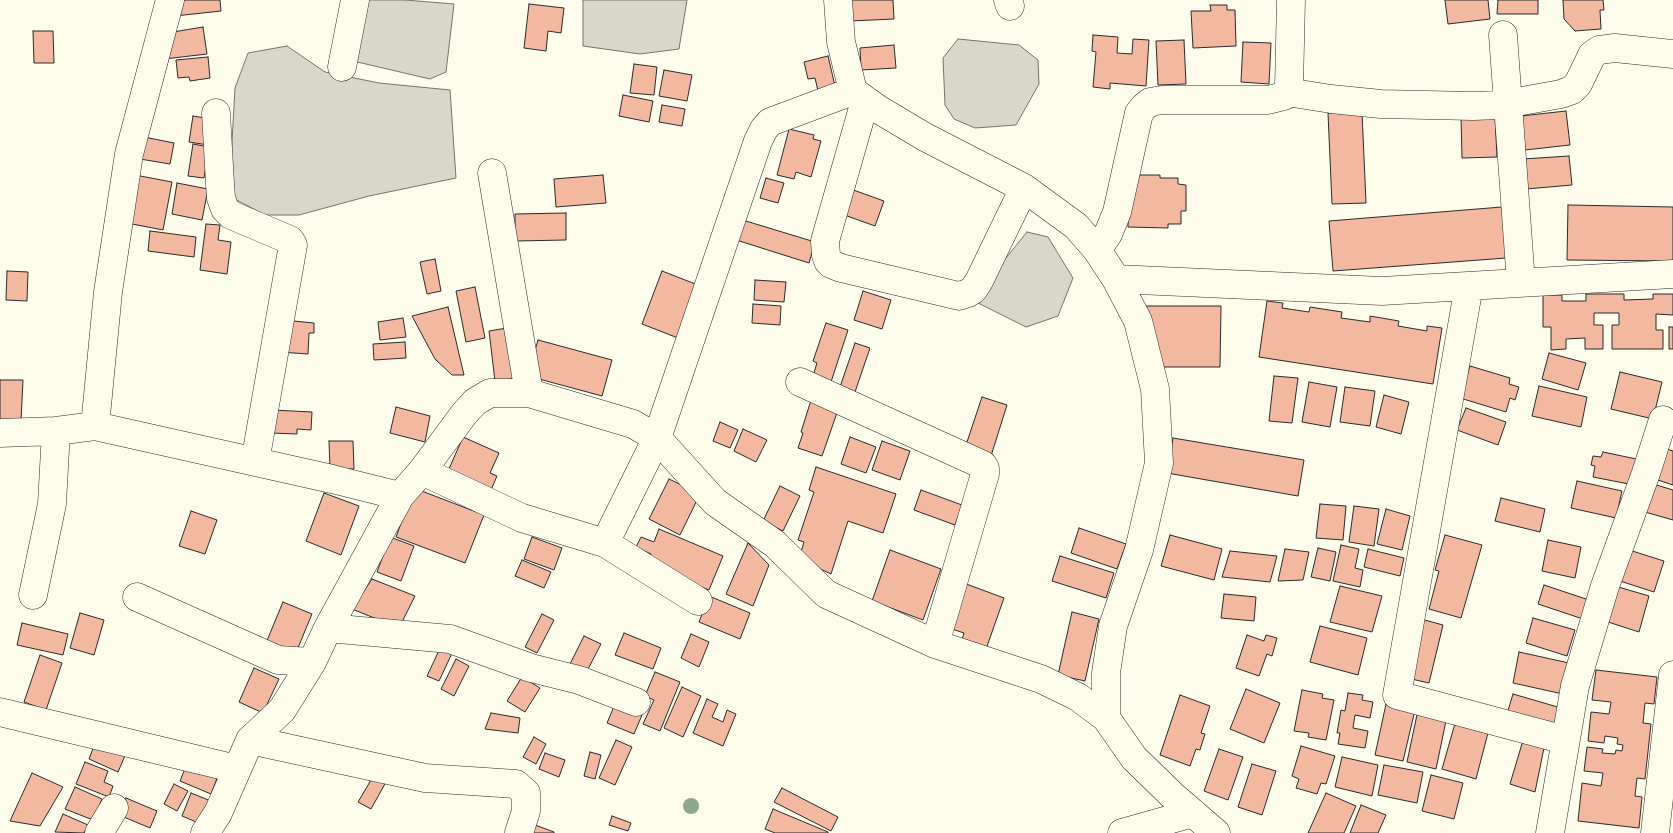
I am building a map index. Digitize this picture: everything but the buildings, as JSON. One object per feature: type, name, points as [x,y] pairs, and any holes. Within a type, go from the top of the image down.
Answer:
[{"type":"street","points":[[95,426],[108,292],[129,154],[170,0]]},
{"type":"street","points":[[342,67],[355,0]]},
{"type":"street","points":[[838,0],[841,42],[859,96],[825,241],[828,261],[841,268],[959,296],[968,293],[973,290],[979,281],[1024,188]]},
{"type":"street","points":[[1097,250],[1108,234],[1117,212],[1139,113],[1150,102],[1162,100],[1268,100],[1284,96],[1289,87],[1291,0]]},
{"type":"street","points":[[1503,35],[1521,283]]},
{"type":"street","points":[[1287,92],[1381,104],[1473,106],[1508,104],[1561,94],[1572,90],[1578,84],[1592,55],[1599,50],[1614,48],[1673,54]]},
{"type":"street","points":[[606,543],[657,438],[758,141],[764,129],[770,122],[859,96],[925,137],[1024,188],[1076,226],[1097,250],[1116,279],[1138,321],[1155,389],[1159,463],[1139,550],[1113,626],[1106,673],[1106,718]]},
{"type":"street","points":[[216,113],[221,198],[225,209],[231,215],[290,240],[293,245],[255,462]]},
{"type":"street","points":[[492,173],[529,393]]},
{"type":"street","points":[[1116,279],[1382,291],[1673,274]]},
{"type":"street","points":[[1469,286],[1397,695],[1565,740]]},
{"type":"street","points":[[800,382],[983,465],[985,474],[935,644]]},
{"type":"street","points":[[206,833],[218,813],[250,740],[282,710],[312,662],[328,628],[400,496],[422,471],[464,414],[475,402],[490,393],[529,393],[633,424],[657,438],[715,502],[775,544],[826,594],[935,644],[1041,679],[1078,697],[1106,718],[1134,758],[1216,833]]},
{"type":"street","points":[[1550,833],[1575,686],[1605,586],[1663,420]]},
{"type":"street","points":[[0,433],[56,431],[95,426],[400,496]]},
{"type":"street","points":[[33,595],[52,504],[56,431]]},
{"type":"street","points":[[422,471],[522,518],[606,543],[698,601]]},
{"type":"street","points":[[137,597],[278,660],[312,662]]},
{"type":"street","points":[[328,628],[450,639],[531,668],[578,680],[636,702]]},
{"type":"street","points":[[1655,833],[1666,795],[1673,676]]},
{"type":"street","points":[[0,712],[238,769]]},
{"type":"street","points":[[250,740],[426,778],[516,784],[526,793],[526,811],[519,833]]},
{"type":"street","points":[[100,833],[114,808]]},
{"type":"street","points":[[1122,833],[1193,813]]},
{"type":"shaded area","points":[[364,0],[405,0],[454,4],[446,72],[430,79],[353,61]]},
{"type":"shaded area","points":[[583,0],[687,0],[679,49],[640,54],[583,46]]},
{"type":"shaded area","points":[[958,39],[1019,45],[1038,60],[1039,84],[1016,125],[975,128],[954,119],[945,105],[943,58]]},
{"type":"shaded area","points":[[287,46],[325,72],[379,83],[450,90],[456,178],[369,196],[299,215],[265,215],[229,196],[235,88],[248,53]]},
{"type":"shaded area","points":[[1027,232],[1048,237],[1073,278],[1058,316],[1026,327],[972,300]]}]
